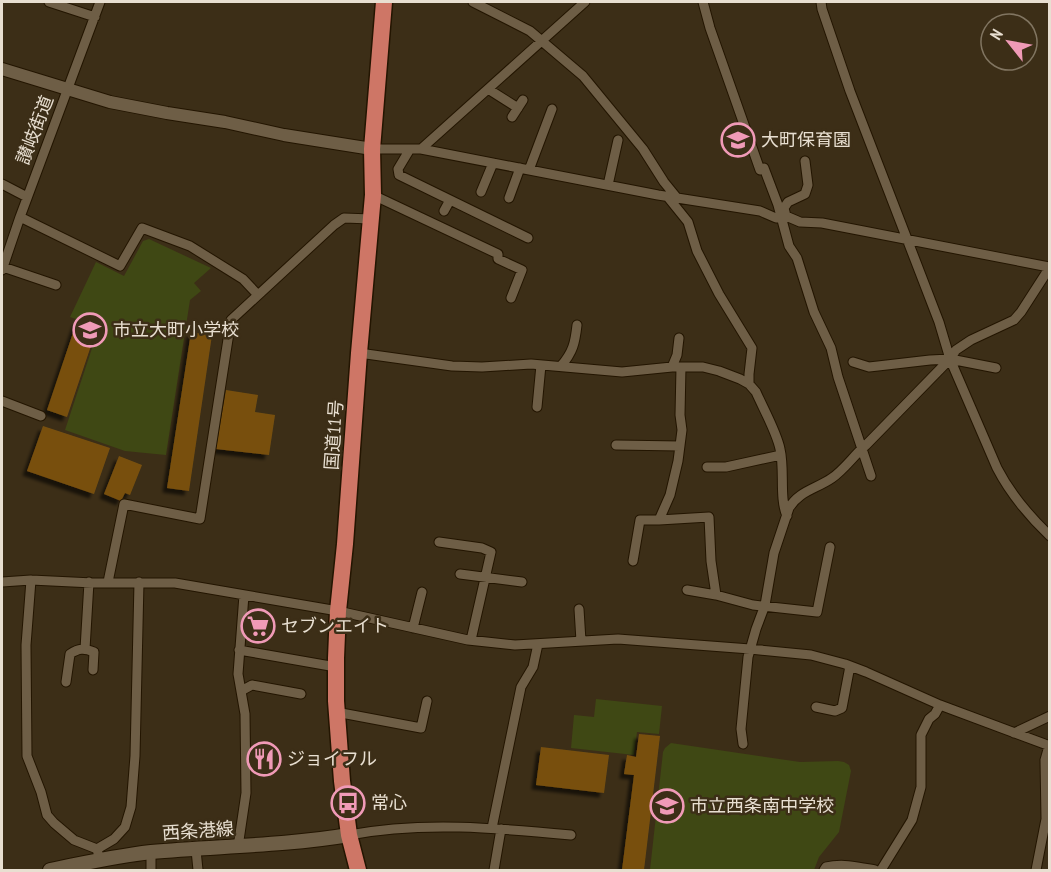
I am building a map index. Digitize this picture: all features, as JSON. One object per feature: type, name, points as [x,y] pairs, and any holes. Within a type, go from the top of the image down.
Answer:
[{"type":"highway","name":"国道11号","points":[[358,870],[349,835],[340,761],[336,712],[336,667],[338,611],[373,195],[372,148],[384,2]]},
{"type":"main road","name":"西条港線","points":[[50,870],[98,854],[238,847],[349,835]]},
{"type":"street","points":[[49,2],[95,16]]},
{"type":"street","name":"讃岐街道","points":[[2,269],[100,2]]},
{"type":"street","points":[[473,2],[530,30],[542,40],[583,76],[643,149],[688,222],[697,251],[719,294],[752,348],[749,384]]},
{"type":"street","points":[[421,149],[585,2]]},
{"type":"street","points":[[703,2],[760,170],[764,168],[783,216],[789,246],[797,258],[814,312],[831,348],[838,377],[871,476]]},
{"type":"street","points":[[821,2],[850,91],[939,322],[950,358],[992,458],[1006,485],[1024,510],[1050,536]]},
{"type":"street","points":[[2,69],[110,102],[155,111],[225,122],[284,135],[372,148],[421,149],[672,197],[760,211],[776,218],[783,216],[800,222],[822,223],[1049,267],[1022,312],[1014,320],[956,350],[831,478],[797,497],[793,502],[774,553],[765,605],[750,649],[741,729],[743,744]]},
{"type":"street","points":[[488,88],[520,104],[512,117]]},
{"type":"street","points":[[509,198],[552,109]]},
{"type":"street","points":[[608,185],[618,141]]},
{"type":"street","points":[[411,149],[398,169],[399,175],[528,238]]},
{"type":"street","points":[[783,216],[788,202],[805,194],[808,186],[805,160]]},
{"type":"street","points":[[481,192],[493,163]]},
{"type":"street","points":[[2,184],[27,197]]},
{"type":"street","points":[[373,195],[498,254],[498,259],[522,270],[511,298]]},
{"type":"street","points":[[444,211],[450,200]]},
{"type":"street","points":[[20,216],[120,266],[142,228],[190,246],[243,279],[258,295]]},
{"type":"street","points":[[108,582],[124,504],[200,519],[231,320],[334,225],[344,218],[371,219]]},
{"type":"street","points":[[495,235],[500,224]]},
{"type":"street","points":[[2,237],[12,240]]},
{"type":"street","points":[[2,269],[56,285]]},
{"type":"street","points":[[561,366],[570,356],[577,325]]},
{"type":"street","points":[[659,520],[670,495],[682,430],[676,367],[679,338]]},
{"type":"street","points":[[359,353],[452,366],[541,365],[622,372],[703,367],[719,371],[749,384],[756,392],[780,446],[784,509],[787,516]]},
{"type":"street","points":[[853,362],[869,367],[950,358],[996,368]]},
{"type":"street","points":[[537,407],[541,365]]},
{"type":"street","points":[[2,401],[41,416]]},
{"type":"street","points":[[616,445],[680,446]]},
{"type":"street","points":[[707,467],[726,467],[782,455]]},
{"type":"street","points":[[633,561],[640,520],[709,517],[711,561],[716,595]]},
{"type":"street","points":[[439,542],[482,548],[490,552],[471,640]]},
{"type":"street","points":[[687,590],[753,605],[817,612],[830,547]]},
{"type":"street","points":[[460,574],[522,582]]},
{"type":"street","points":[[31,580],[26,645],[27,756],[47,815],[74,840],[98,854],[125,827],[131,807],[135,756],[139,582]]},
{"type":"street","points":[[2,582],[31,580],[175,583],[338,611],[471,640],[515,645],[618,639],[811,655],[850,666],[940,705],[1049,746],[1045,760],[1047,819],[1035,870]]},
{"type":"street","points":[[86,649],[89,582]]},
{"type":"street","points":[[413,628],[422,592]]},
{"type":"street","points":[[238,847],[246,793],[245,714],[238,674],[243,595]]},
{"type":"street","points":[[579,609],[581,641]]},
{"type":"street","points":[[494,870],[497,828],[521,687],[533,667],[538,644]]},
{"type":"street","points":[[66,681],[70,654],[78,649],[94,652],[93,670]]},
{"type":"street","points":[[239,650],[336,667]]},
{"type":"street","points":[[816,707],[835,711],[842,708],[850,666]]},
{"type":"street","points":[[241,691],[252,685],[301,694]]},
{"type":"street","points":[[336,712],[421,728],[427,701]]},
{"type":"street","points":[[881,870],[912,820],[921,787],[921,735],[929,719],[940,705]]},
{"type":"street","points":[[1014,733],[1050,716]]},
{"type":"street","points":[[349,835],[376,830],[439,827],[497,828],[571,835]]},
{"type":"street","points":[[196,850],[198,870]]},
{"type":"street","points":[[151,852],[151,870]]},
{"type":"street","points":[[824,870],[834,865],[875,870]]},
{"type":"green space","points":[[149,239],[211,268],[194,283],[201,291],[190,300],[166,455],[125,451],[65,430],[99,327],[70,317],[96,262],[124,276],[143,241]]},
{"type":"green space","points":[[596,699],[662,706],[659,734],[637,732],[634,755],[571,748],[574,715],[594,717]]},
{"type":"green space","points":[[671,743],[800,762],[838,761],[849,765],[851,771],[839,832],[819,857],[814,870],[650,870],[663,752]]},
{"type":"building","points":[[77,321],[97,328],[67,417],[47,410]]},
{"type":"building","points":[[191,332],[212,335],[189,491],[167,488]]},
{"type":"building","points":[[226,390],[258,395],[255,412],[275,415],[269,455],[216,449]]},
{"type":"building","points":[[43,426],[110,448],[94,494],[27,471]]},
{"type":"building","points":[[119,456],[142,465],[130,495],[125,493],[121,501],[104,494]]},
{"type":"building","points":[[639,734],[660,736],[644,870],[622,870],[634,775],[624,774],[627,755],[636,757]]},
{"type":"building","points":[[541,747],[609,755],[604,793],[536,785]]},
{"type":"place","name":"大町保育園","points":[[738,140]]},
{"type":"place","name":"市立大町小学校","points":[[90,330]]},
{"type":"place","name":"セブンエイト","points":[[258,626]]},
{"type":"place","name":"ジョイフル","points":[[264,759]]},
{"type":"place","name":"常心","points":[[348,803]]},
{"type":"place","name":"市立西条南中学校","points":[[667,806]]}]
